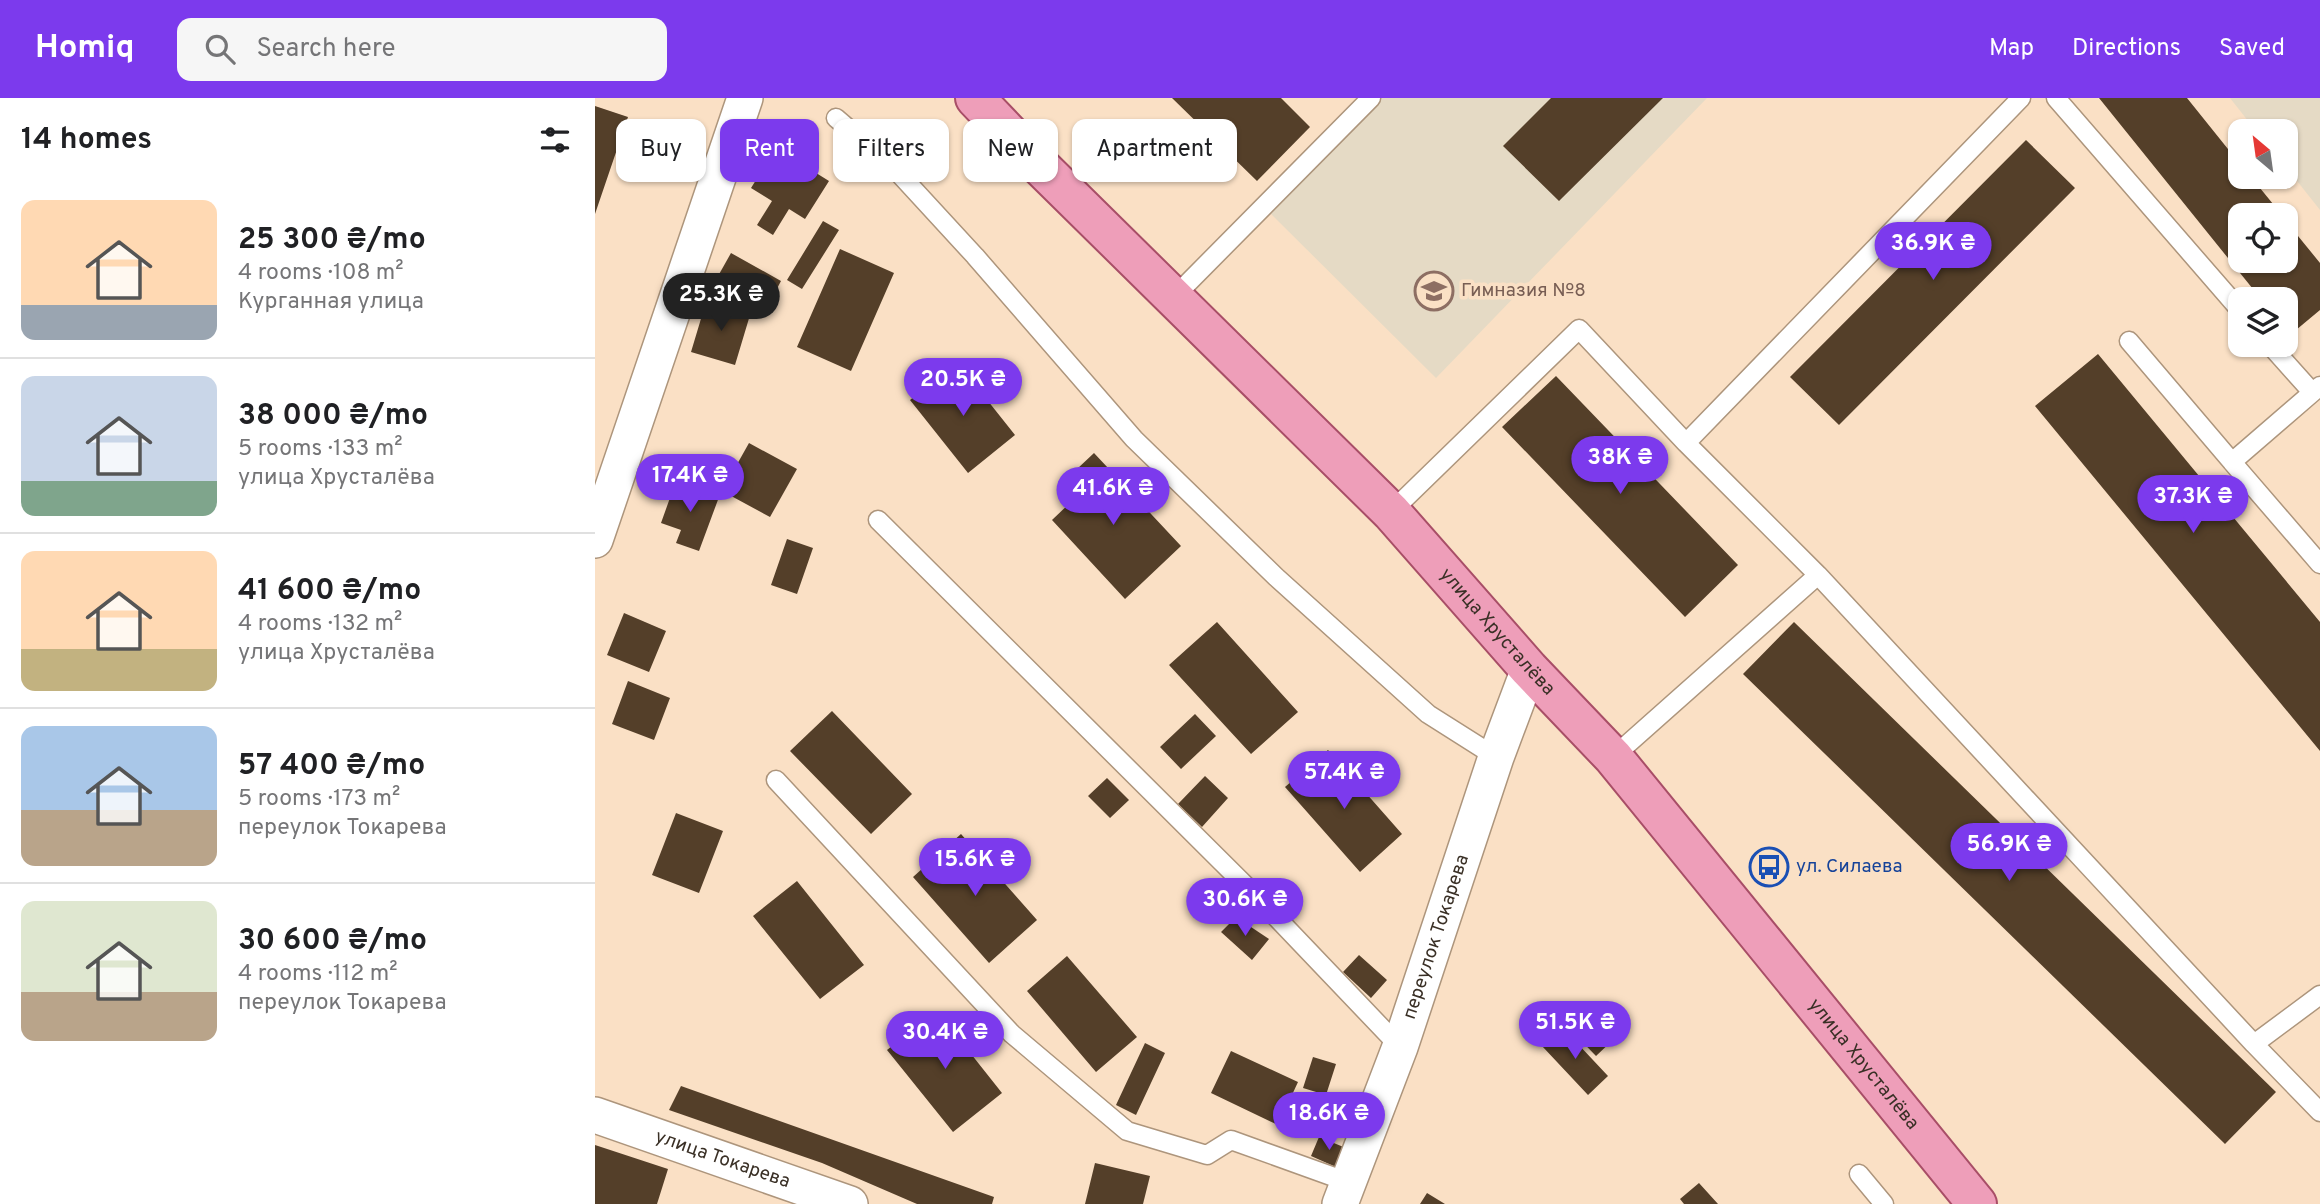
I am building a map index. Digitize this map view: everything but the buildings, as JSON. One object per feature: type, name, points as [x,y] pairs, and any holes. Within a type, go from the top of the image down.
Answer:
[{"type":"main road","name":"улица Хрусталёва","points":[[975,98],[1040,166],[1391,512],[1529,669],[1613,757],[1977,1204]]},
{"type":"street","points":[[595,540],[745,98]]},
{"type":"street","name":"переулок Токарева","points":[[1344,1193],[1400,1048],[1496,757],[1529,669]]},
{"type":"street","name":"улица Токарева","points":[[595,1115],[850,1204]]},
{"type":"lane","points":[[1173,298],[1371,98]]},
{"type":"lane","points":[[1686,443],[2021,98]]},
{"type":"lane","points":[[2056,98],[2228,296]]},
{"type":"lane","points":[[836,118],[894,168],[975,256],[1134,439],[1276,577],[1428,714],[1496,757]]},
{"type":"lane","points":[[1391,512],[1579,330],[1686,443],[1818,575],[2320,1112]]},
{"type":"lane","points":[[2129,341],[2320,564]]},
{"type":"lane","points":[[2232,462],[2316,389],[2283,357]]},
{"type":"lane","points":[[878,520],[1254,894],[1400,1048]]},
{"type":"lane","points":[[1613,757],[1818,575]]},
{"type":"lane","points":[[776,780],[1012,1034],[1127,1131],[1207,1155],[1231,1140],[1344,1193]]},
{"type":"lane","points":[[2254,1044],[2320,995]]},
{"type":"lane","points":[[1860,1174],[1884,1204]]},
{"type":"shaded area","name":"Гимназия №8","points":[[1370,98],[1707,98],[1436,378],[1261,204]]},
{"type":"shaded area","points":[[2230,98],[2320,98],[2320,210],[2298,182],[2298,119],[2247,119]]},
{"type":"place","name":"Гимназия №8","points":[[1434,291]]},
{"type":"place","name":"ул. Силаева","points":[[1769,867]]}]
